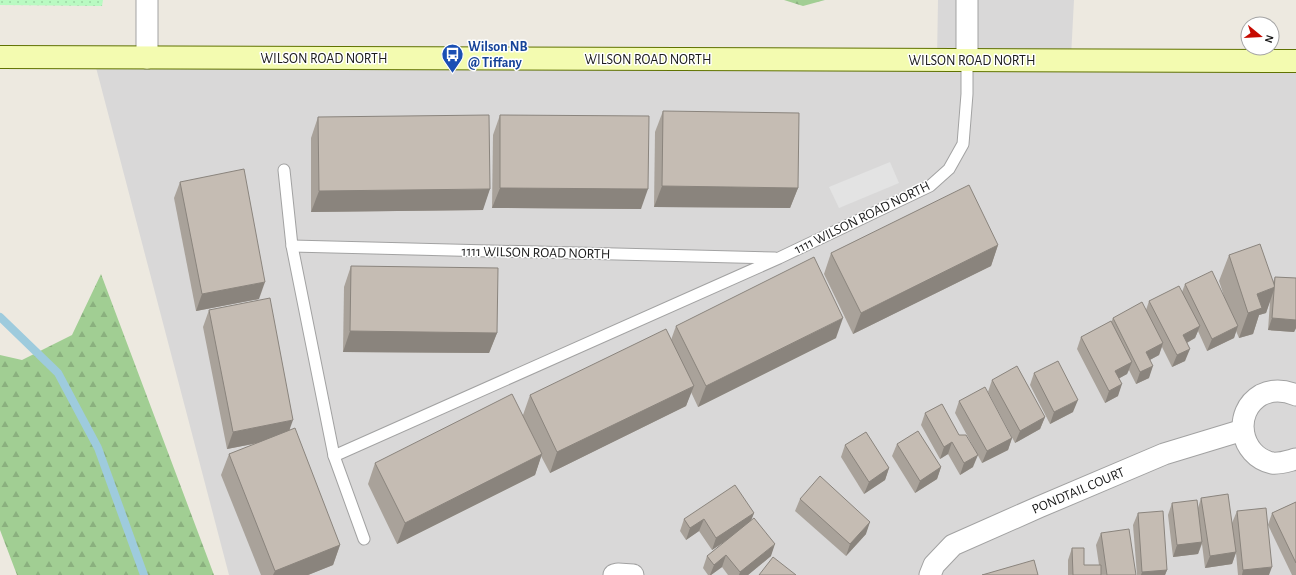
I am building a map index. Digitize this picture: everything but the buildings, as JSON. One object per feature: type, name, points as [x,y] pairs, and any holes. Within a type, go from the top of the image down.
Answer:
[{"type":"main road","name":"WILSON ROAD NORTH","points":[[0,57],[1296,61]]},
{"type":"street","points":[[147,0],[147,58]]},
{"type":"street","points":[[967,0],[967,60]]},
{"type":"street","points":[[1296,395],[1277,390],[1256,398],[1248,407],[1244,417],[1243,430],[1245,440],[1251,451],[1261,459],[1273,463],[1286,463],[1296,459]]},
{"type":"street","name":"PONDTAIL COURT","points":[[930,575],[934,565],[953,545],[1164,454],[1243,430]]},
{"type":"street","points":[[614,575],[633,575]]},
{"type":"lane","name":"1111 WILSON ROAD NORTH","points":[[334,456],[779,258],[930,186],[949,169],[963,144],[967,94],[967,60]]},
{"type":"lane","points":[[284,170],[292,246],[334,456],[364,539]]},
{"type":"lane","name":"1111 WILSON ROAD NORTH","points":[[292,246],[779,258]]},
{"type":"shaded area","points":[[938,0],[1074,0],[1071,57],[1296,56],[1296,575],[229,575],[93,56],[937,60]]},
{"type":"shaded area","points":[[890,162],[899,183],[839,208],[829,187]]},
{"type":"green space","points":[[0,0],[103,0],[102,6],[0,5]]},
{"type":"green space","points":[[784,0],[825,0],[803,6]]},
{"type":"green space","points":[[101,274],[214,575],[17,575],[0,530],[0,355],[22,360],[72,335]]},
{"type":"waterway","points":[[0,317],[58,373],[98,448],[144,575]]},
{"type":"place","name":"Wilson NB @ Tiffany","points":[[452,74]]}]
